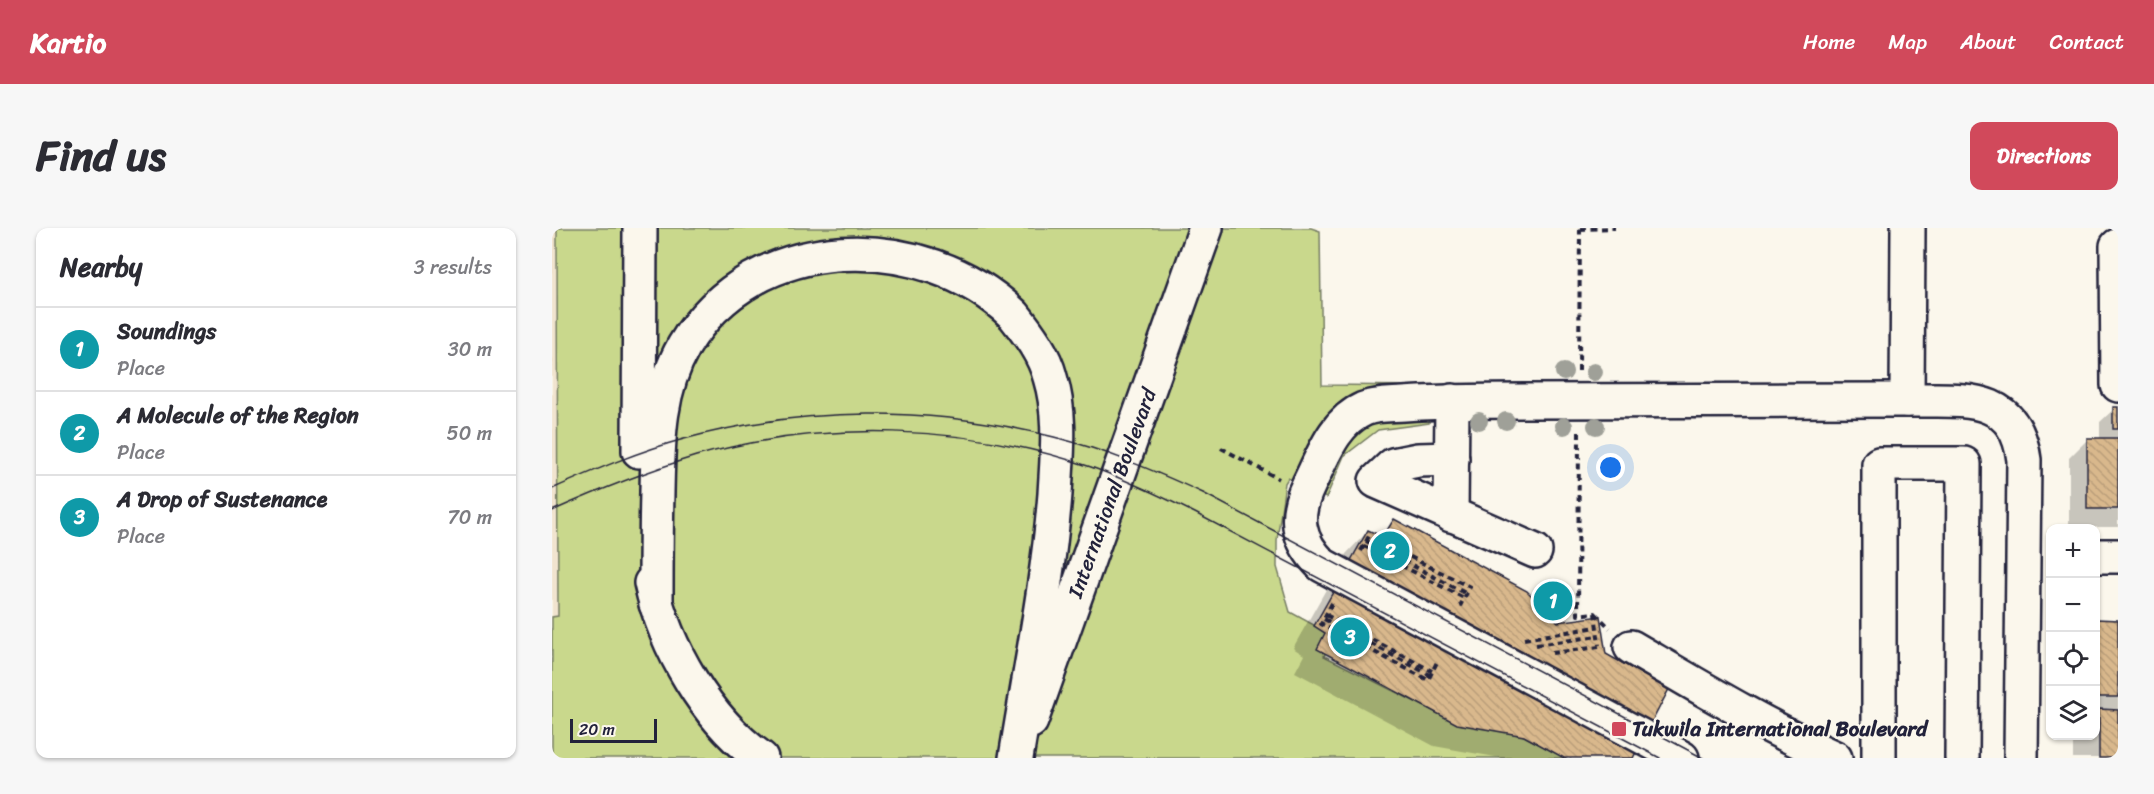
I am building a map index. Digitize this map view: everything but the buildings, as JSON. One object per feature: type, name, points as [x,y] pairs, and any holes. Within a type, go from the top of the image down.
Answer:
[{"type":"main road","name":"International Boulevard","points":[[1017,758],[1206,228]]},
{"type":"main road","points":[[1907,400],[1908,228]]},
{"type":"main road","points":[[642,235],[639,495],[643,544],[656,604],[670,642],[690,679],[718,717],[762,758]]},
{"type":"main road","points":[[656,604],[658,437],[663,403],[671,374],[684,346],[711,308],[750,275],[799,252],[842,243],[892,245],[950,263],[998,296],[1031,336],[1050,376],[1059,428],[1051,548],[1017,758]]},
{"type":"main road","points":[[2117,246],[2118,385]]},
{"type":"main road","points":[[1682,758],[1322,565],[1304,542],[1300,528],[1301,499],[1340,426],[1352,415],[1366,408],[1452,401],[1907,400],[1969,401],[1991,406],[2002,413],[2018,434],[2024,460],[2021,758]]},
{"type":"main road","points":[[1451,515],[1452,401]]},
{"type":"main road","points":[[1452,459],[1418,460],[1394,465],[1376,481],[1535,551]]},
{"type":"main road","points":[[1878,758],[1880,464],[1964,464],[1962,758]]},
{"type":"main road","points":[[2100,556],[2118,556]]},
{"type":"main road","points":[[1631,647],[1795,740],[1835,758]]},
{"type":"path","points":[[1579,377],[1580,228],[1615,228]]},
{"type":"path","points":[[1540,655],[1599,647],[1595,613],[1578,615],[1579,431]]},
{"type":"path","points":[[1221,448],[1289,484]]},
{"type":"path","points":[[1369,536],[1470,587]]},
{"type":"path","points":[[1365,543],[1466,596]]},
{"type":"path","points":[[1325,617],[1431,673]]},
{"type":"path","points":[[1321,624],[1428,680],[1439,659]]},
{"type":"path","points":[[1526,638],[1597,627]]},
{"type":"path","points":[[1527,646],[1598,636]]},
{"type":"shaded area","points":[[552,228],[557,228],[558,617],[552,617]]},
{"type":"green space","points":[[557,228],[1311,228],[1320,231],[1322,385],[1430,386],[1429,423],[1378,430],[1344,456],[1326,498],[1288,478],[1285,483],[1277,540],[1277,567],[1290,612],[1334,636],[1324,656],[1457,723],[1522,735],[1566,758],[552,758],[552,617],[558,616]]},
{"type":"tram line","points":[[552,489],[650,449],[729,428],[775,420],[869,414],[916,415],[1009,427],[1054,437],[1130,462],[1203,493],[1703,758]]},
{"type":"tram line","points":[[552,511],[623,481],[696,456],[744,444],[794,436],[844,432],[894,432],[945,435],[994,442],[1091,467],[1144,488],[1660,758]]},
{"type":"place","name":"A Molecule of the Region","points":[[1390,551]]},
{"type":"place","name":"Soundings","points":[[1553,601]]},
{"type":"place","name":"A Drop of Sustenance","points":[[1350,637]]},
{"type":"place","name":"Tukwila International Boulevard","points":[[1619,729]]}]
